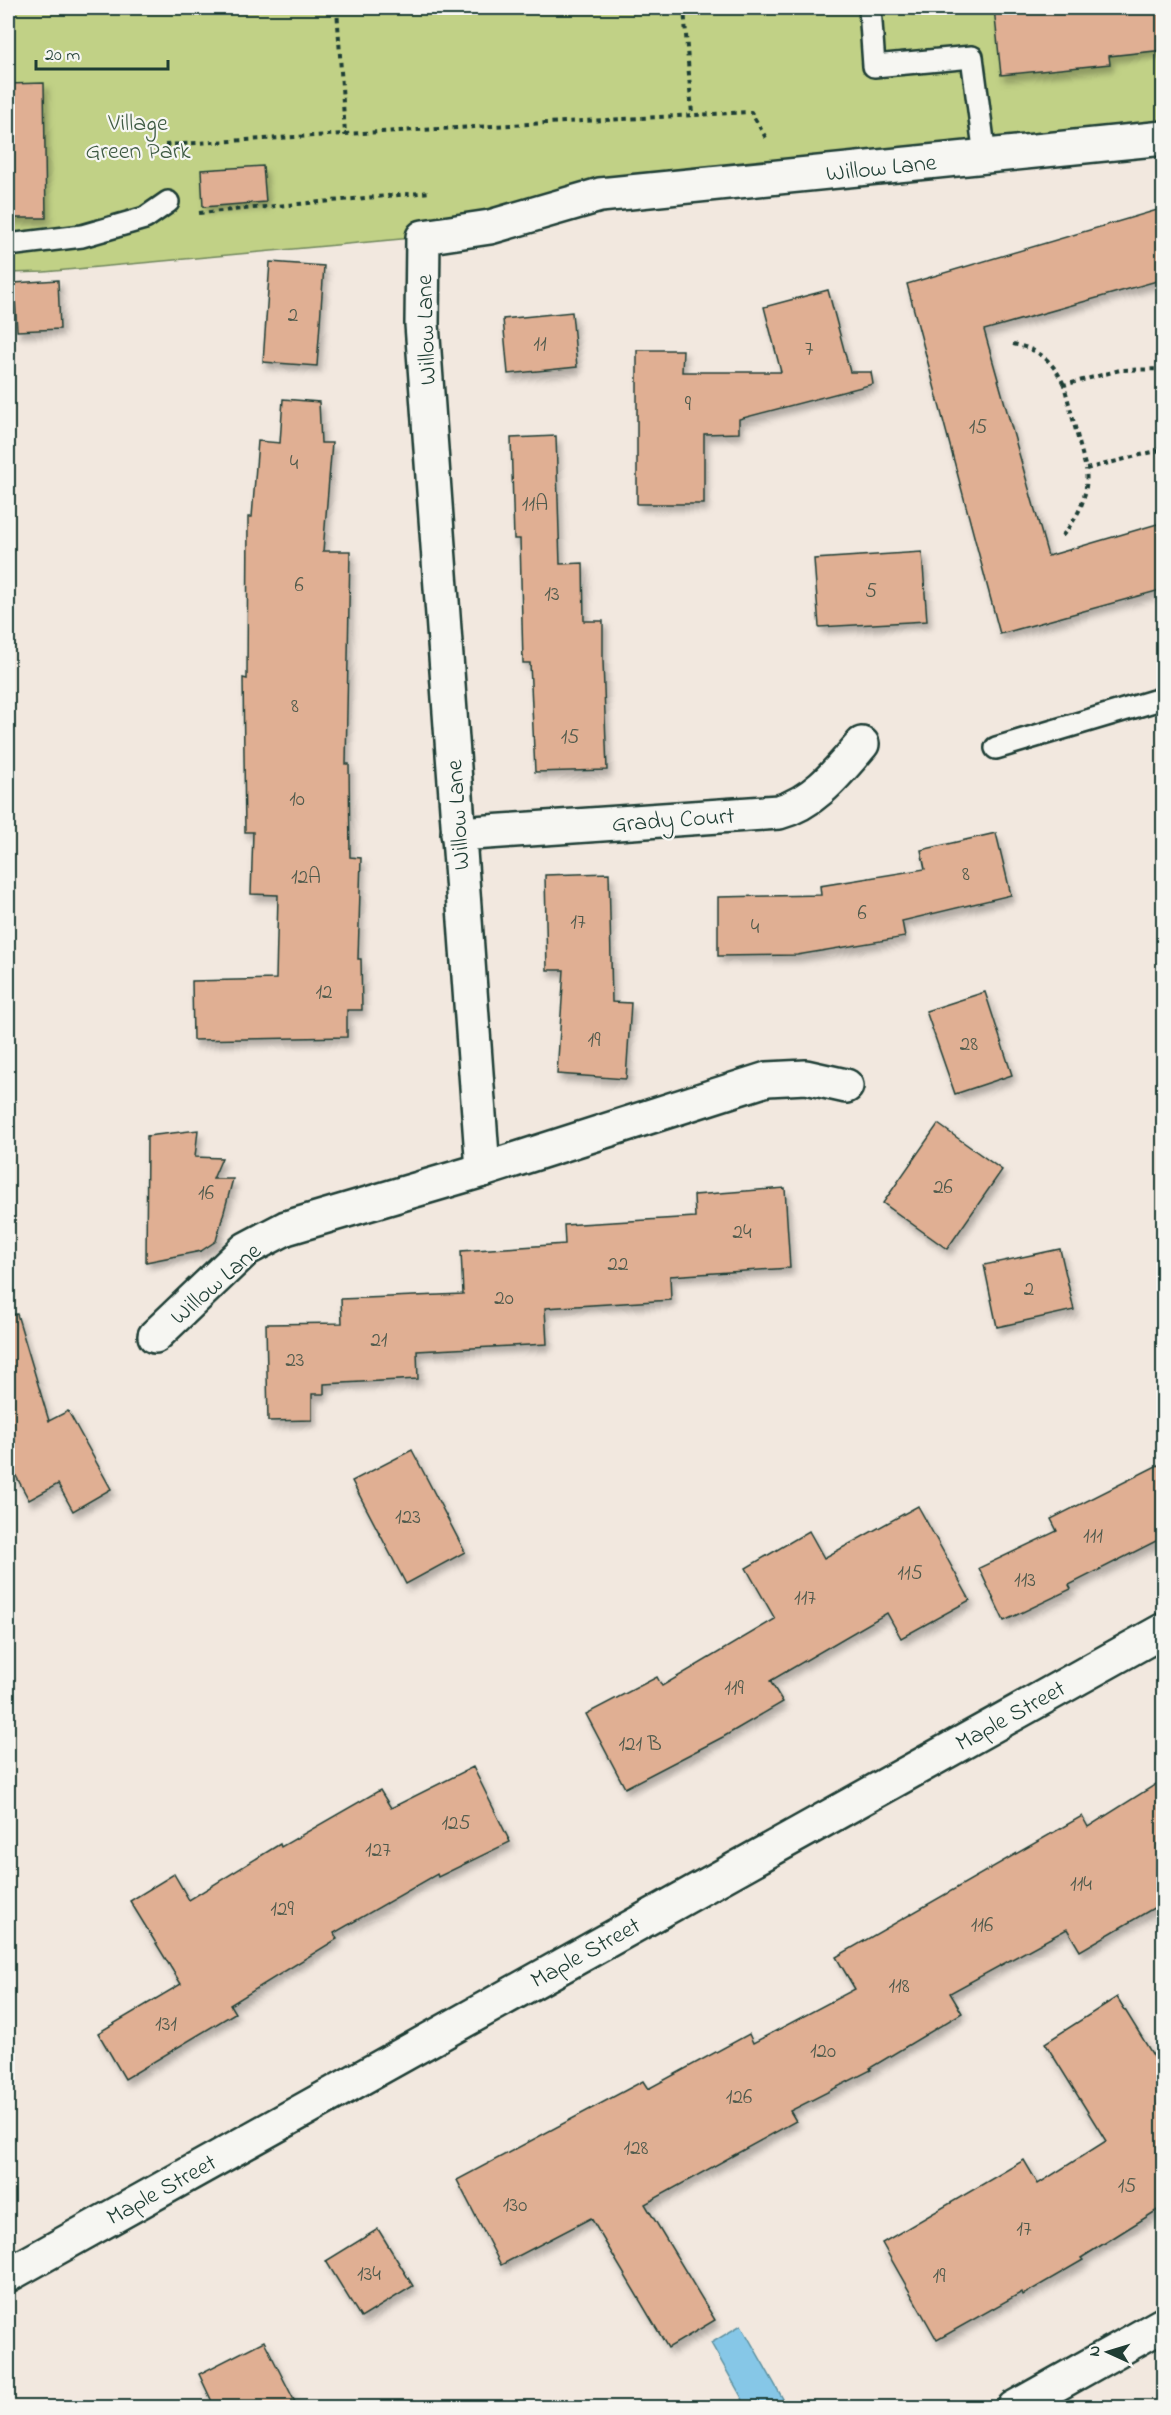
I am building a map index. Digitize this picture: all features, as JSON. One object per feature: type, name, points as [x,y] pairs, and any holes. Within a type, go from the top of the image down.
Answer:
[{"type":"street","name":"Willow Lane","points":[[483,1170],[422,324],[423,237],[490,227],[600,195],[1164,138]]},
{"type":"street","name":"Grady Court","points":[[458,834],[779,812],[790,809],[818,792],[862,744]]},
{"type":"street","name":"Willow Lane","points":[[155,1336],[246,1249],[286,1228],[483,1170],[767,1078],[806,1077],[846,1086]]},
{"type":"street","name":"Maple Street","points":[[8,2275],[1164,1630]]},
{"type":"street","points":[[1014,2408],[1164,2324]]},
{"type":"lane","points":[[870,8],[874,66],[972,57],[985,156]]},
{"type":"lane","points":[[8,245],[82,236],[145,218],[168,202]]},
{"type":"lane","points":[[996,748],[1164,698]]},
{"type":"path","points":[[337,8],[345,134]]},
{"type":"path","points":[[684,8],[692,115]]},
{"type":"path","points":[[165,145],[751,112],[788,176]]},
{"type":"path","points":[[145,218],[437,192]]},
{"type":"path","points":[[1013,344],[1035,350],[1056,369],[1064,385],[1086,469],[1088,485],[1083,503],[1072,524],[1062,536]]},
{"type":"path","points":[[1064,385],[1120,370],[1164,369]]},
{"type":"path","points":[[1086,469],[1164,449]]},
{"type":"green space","name":"Village Green Park","points":[[8,8],[1163,8],[1163,138],[865,168],[423,237],[44,272],[8,273]]},
{"type":"water","points":[[741,2325],[787,2406],[747,2407],[711,2343]]},
{"type":"building","points":[[994,8],[1164,8],[1164,50],[1109,56],[1110,64],[1001,75]]},
{"type":"building","points":[[44,83],[46,218],[8,218],[8,84]]},
{"type":"building","points":[[263,166],[266,202],[203,207],[201,170]]},
{"type":"building","points":[[1164,208],[1164,279],[984,330],[1048,556],[1164,522],[1164,589],[1000,634],[907,284]]},
{"type":"building","points":[[270,262],[324,266],[317,366],[263,362]]},
{"type":"building","points":[[58,280],[60,329],[17,331],[14,283]]},
{"type":"building","points":[[828,290],[850,372],[871,372],[873,384],[739,419],[739,433],[704,434],[704,504],[637,504],[637,350],[683,350],[682,372],[781,372],[764,307]]},
{"type":"building","points":[[572,312],[577,367],[508,374],[503,319]]},
{"type":"building","points":[[283,399],[319,402],[321,443],[332,443],[323,551],[350,551],[346,764],[349,764],[350,857],[361,858],[358,959],[361,959],[362,1010],[347,1010],[347,1037],[193,1040],[192,981],[276,979],[278,895],[251,894],[253,832],[245,832],[243,678],[247,679],[248,517],[252,517],[258,441],[280,443]]},
{"type":"building","points":[[556,436],[560,564],[583,563],[584,621],[603,621],[607,770],[535,772],[530,663],[523,663],[520,539],[514,539],[511,438]]},
{"type":"building","points":[[922,552],[927,621],[819,627],[814,559]]},
{"type":"building","points":[[996,833],[1011,895],[902,921],[905,937],[797,955],[718,956],[718,897],[821,895],[820,886],[925,869],[921,850]]},
{"type":"building","points":[[609,873],[612,1002],[631,1003],[626,1079],[557,1074],[564,970],[547,970],[545,875]]},
{"type":"building","points":[[985,992],[1012,1075],[955,1094],[926,1011]]},
{"type":"building","points":[[938,1124],[1002,1170],[947,1249],[883,1203]]},
{"type":"building","points":[[198,1130],[195,1157],[222,1158],[213,1179],[233,1179],[216,1241],[201,1251],[146,1262],[147,1136]]},
{"type":"building","points":[[785,1188],[790,1268],[670,1276],[671,1300],[545,1308],[547,1344],[417,1351],[418,1379],[324,1384],[324,1394],[312,1394],[312,1420],[268,1421],[266,1324],[342,1323],[341,1299],[463,1294],[461,1251],[565,1244],[564,1225],[695,1217],[694,1195]]},
{"type":"building","points":[[1060,1249],[1074,1310],[997,1327],[984,1265]]},
{"type":"building","points":[[17,1314],[49,1421],[68,1411],[111,1489],[73,1511],[58,1484],[29,1500],[8,1461],[8,1315]]},
{"type":"building","points":[[412,1450],[465,1552],[406,1584],[352,1481]]},
{"type":"building","points":[[1164,1462],[1164,1537],[1069,1585],[1071,1589],[1004,1621],[979,1568],[1057,1531],[1051,1519]]},
{"type":"building","points":[[918,1506],[970,1600],[901,1638],[887,1613],[770,1681],[783,1702],[723,1737],[625,1788],[586,1714],[657,1677],[662,1686],[775,1619],[746,1568],[809,1531],[824,1558]]},
{"type":"building","points":[[473,1767],[510,1842],[438,1877],[437,1874],[334,1933],[337,1939],[230,2005],[235,2013],[125,2079],[98,2033],[181,1984],[130,1901],[174,1874],[189,1900],[280,1844],[281,1847],[380,1790],[391,1808]]},
{"type":"building","points":[[1164,1779],[1164,1902],[1080,1951],[1067,1929],[950,1993],[962,2013],[870,2068],[871,2070],[790,2111],[796,2121],[645,2204],[715,2320],[668,2348],[591,2218],[501,2265],[457,2180],[643,2081],[648,2089],[749,2034],[753,2043],[855,1989],[836,1957],[1082,1816],[1088,1827]]},
{"type":"building","points":[[1117,1997],[1164,2073],[1164,2206],[1081,2258],[1083,2260],[1023,2295],[1022,2292],[937,2340],[882,2243],[1024,2160],[1038,2184],[1106,2141],[1045,2043]]},
{"type":"building","points":[[378,2229],[413,2286],[361,2318],[326,2261]]},
{"type":"building","points":[[264,2341],[298,2408],[215,2408],[199,2374]]}]
